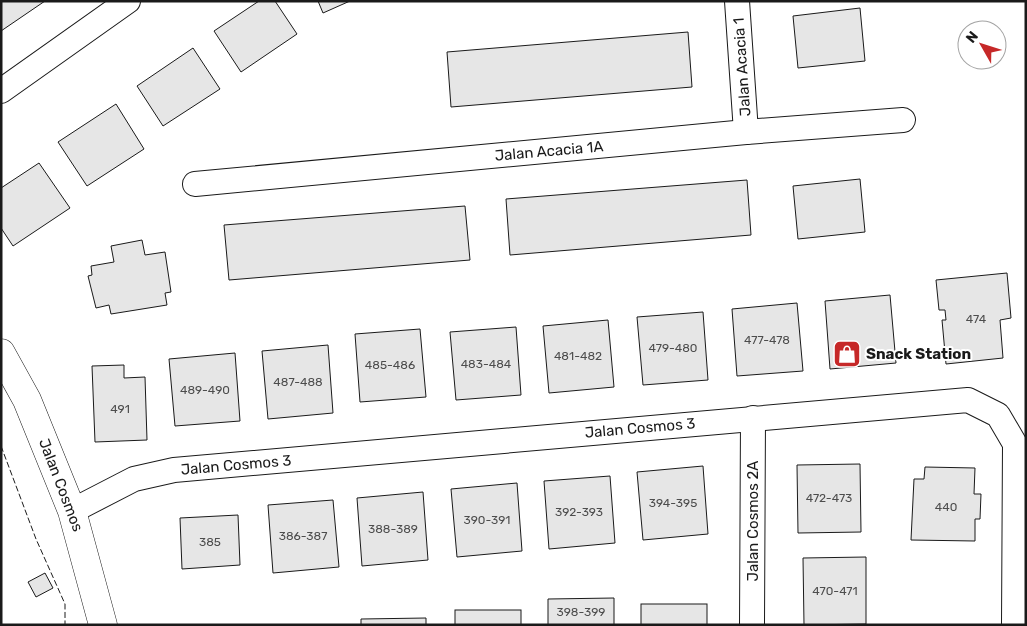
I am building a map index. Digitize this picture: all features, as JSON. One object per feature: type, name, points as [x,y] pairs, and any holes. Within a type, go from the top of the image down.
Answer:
[{"type":"street","points":[[1,91],[128,1]]},
{"type":"street","name":"Jalan Acacia 1","points":[[737,1],[746,132]]},
{"type":"street","name":"Jalan Acacia 1A","points":[[195,184],[746,132],[903,120]]},
{"type":"street","name":"Jalan Cosmos","points":[[1,352],[27,400],[72,511],[103,625]]},
{"type":"street","name":"Jalan Cosmos 3","points":[[72,511],[134,479],[174,470],[968,400],[998,415],[1015,444],[1014,625]]},
{"type":"street","name":"Jalan Cosmos 2A","points":[[752,625],[753,418]]},
{"type":"building","points":[[1,1],[45,1],[1,31]]},
{"type":"building","points":[[259,1],[275,1],[297,34],[241,72],[214,31]]},
{"type":"building","points":[[318,1],[350,1],[323,13]]},
{"type":"building","points":[[860,8],[865,61],[798,68],[793,16]]},
{"type":"building","points":[[688,32],[692,87],[451,107],[447,52]]},
{"type":"building","points":[[193,48],[220,89],[163,126],[137,86]]},
{"type":"building","points":[[116,104],[144,149],[87,186],[58,142]]},
{"type":"building","points":[[39,163],[70,208],[13,246],[1,228],[1,188]]},
{"type":"building","points":[[860,179],[865,232],[798,239],[793,186]]},
{"type":"building","points":[[747,180],[751,235],[510,255],[506,199]]},
{"type":"building","points":[[465,206],[470,260],[229,280],[224,225]]},
{"type":"building","points":[[142,240],[145,255],[165,252],[171,292],[165,293],[167,305],[111,314],[109,305],[96,308],[88,276],[92,275],[91,266],[114,262],[111,246]]},
{"type":"building","points":[[1007,273],[1011,318],[1000,320],[1003,358],[946,364],[942,320],[946,320],[945,310],[939,310],[936,280]]},
{"type":"building","points":[[890,295],[896,363],[830,369],[825,301]]},
{"type":"building","points":[[797,303],[803,371],[737,376],[732,309]]},
{"type":"building","points":[[703,312],[708,380],[643,385],[637,317]]},
{"type":"building","points":[[608,320],[614,387],[549,393],[543,326]]},
{"type":"building","points":[[516,327],[521,395],[456,400],[450,332]]},
{"type":"building","points":[[420,329],[426,397],[360,402],[355,334]]},
{"type":"building","points":[[328,345],[333,413],[268,419],[262,351]]},
{"type":"building","points":[[235,353],[240,421],[175,426],[169,359]]},
{"type":"building","points":[[124,365],[124,378],[145,377],[147,440],[95,442],[92,366]]},
{"type":"building","points":[[860,464],[861,532],[798,533],[797,465]]},
{"type":"building","points":[[703,466],[708,534],[643,540],[637,472]]},
{"type":"building","points":[[925,467],[975,468],[974,494],[981,494],[980,519],[975,519],[975,541],[911,540],[914,479],[924,479]]},
{"type":"building","points":[[610,476],[615,543],[549,549],[544,481]]},
{"type":"building","points":[[517,483],[522,551],[457,557],[451,489]]},
{"type":"building","points":[[423,492],[428,560],[362,566],[357,498]]},
{"type":"building","points":[[333,500],[339,567],[273,573],[268,505]]},
{"type":"building","points":[[238,515],[240,565],[182,569],[180,518]]},
{"type":"building","points":[[866,557],[866,624],[804,625],[803,558]]},
{"type":"building","points":[[45,573],[53,588],[36,597],[28,582]]},
{"type":"building","points":[[614,598],[614,625],[548,625],[548,599]]},
{"type":"building","points":[[641,604],[707,604],[707,625],[641,625]]},
{"type":"building","points":[[455,610],[521,610],[521,625],[455,625]]},
{"type":"building","points":[[426,618],[426,625],[361,625],[361,619]]},
{"type":"fence","points":[[1,446],[36,539],[65,604],[65,625]]},
{"type":"place","name":"Snack Station","points":[[847,354]]}]
